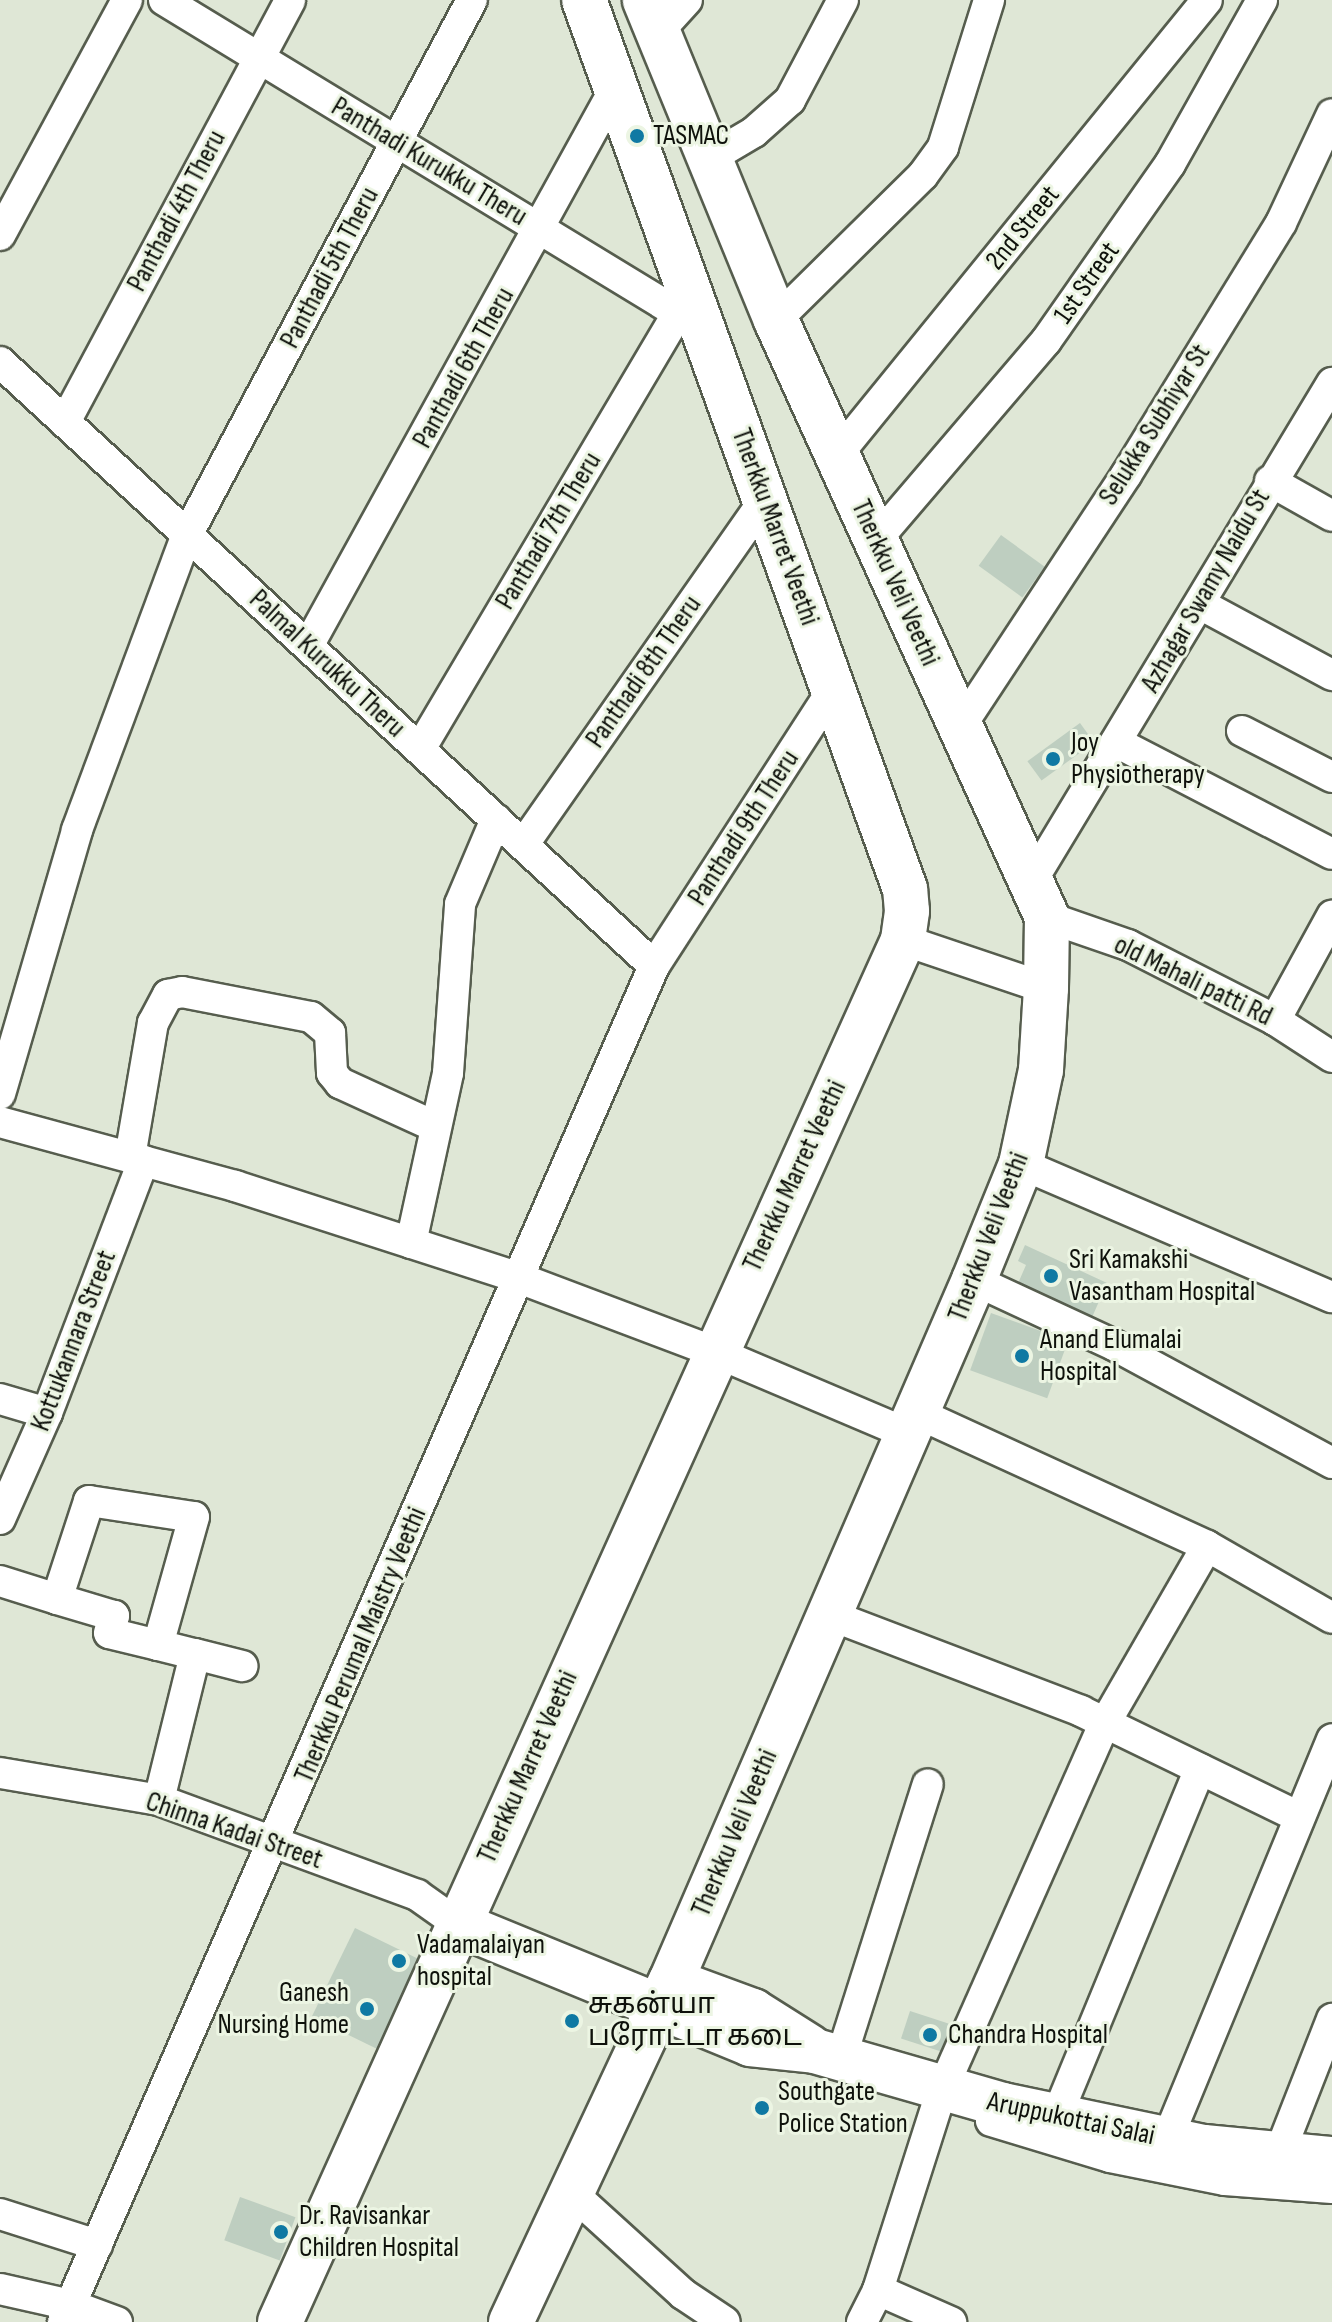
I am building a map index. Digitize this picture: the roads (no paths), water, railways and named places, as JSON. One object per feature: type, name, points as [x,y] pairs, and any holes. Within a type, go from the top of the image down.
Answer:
[{"type":"main road","name":"Therkku Marret Veethi","points":[[280,2322],[903,940],[905,889],[765,500],[686,309],[616,87],[584,0]]},
{"type":"main road","name":"Therkku Veli Veethi","points":[[511,2322],[665,1994],[974,1280],[1021,1164],[1041,1070],[1046,988],[1039,899],[776,320],[710,158],[663,11]]},
{"type":"main road","name":"Aruppukottai Salai","points":[[464,1911],[665,1994],[753,2011],[828,2055],[973,2098],[1204,2147],[1332,2159]]},
{"type":"street","points":[[0,235],[127,0]]},
{"type":"street","name":"Panthadi Kurukku Theru","points":[[164,0],[542,230],[686,309]]},
{"type":"street","name":"Panthadi 4th Theru","points":[[65,422],[290,0]]},
{"type":"street","name":"Panthadi 5th Theru","points":[[0,1094],[77,830],[187,535],[472,0]]},
{"type":"street","points":[[710,158],[772,119],[790,100],[843,0]]},
{"type":"street","points":[[776,320],[923,175],[943,147],[989,0]]},
{"type":"street","name":"2nd Street","points":[[837,455],[1207,0]]},
{"type":"street","name":"1st Street","points":[[876,540],[1046,341],[1170,164],[1262,0]]},
{"type":"street","name":"Panthadi 6th Theru","points":[[308,646],[542,230],[616,87]]},
{"type":"street","name":"Selukka Subhiyar St","points":[[960,727],[1126,475],[1281,223],[1332,114]]},
{"type":"street","name":"Panthadi 7th Theru","points":[[420,749],[686,309]]},
{"type":"street","name":"Palmal Kurukku Theru","points":[[3,375],[65,422],[654,966]]},
{"type":"street","name":"Azhagar Swamy Naidu St","points":[[1039,899],[1116,742],[1270,481],[1332,383]]},
{"type":"street","points":[[1270,481],[1332,516]]},
{"type":"street","name":"Panthadi 8th Theru","points":[[523,845],[765,500]]},
{"type":"street","points":[[1200,604],[1332,675]]},
{"type":"street","name":"Panthadi 9th Theru","points":[[654,966],[833,689]]},
{"type":"street","points":[[1242,731],[1332,777]]},
{"type":"street","points":[[1116,742],[1332,854]]},
{"type":"street","points":[[411,1243],[434,1126],[448,1073],[460,904],[496,819]]},
{"type":"street","name":"old Mahali patti Rd","points":[[1039,899],[1275,1020],[1332,1057]]},
{"type":"street","points":[[1275,1020],[1332,916]]},
{"type":"street","points":[[903,940],[1046,988]]},
{"type":"street","name":"Therkku Perumal Maistry Veethi","points":[[67,2313],[275,1844],[654,966]]},
{"type":"street","name":"Kottukannara Street","points":[[0,1519],[47,1413],[136,1159],[153,1023],[168,995],[182,992],[311,1017],[330,1033],[332,1073],[340,1083],[434,1126]]},
{"type":"street","points":[[0,1122],[136,1159],[519,1278],[913,1423],[1207,1546],[1332,1618]]},
{"type":"street","points":[[1021,1164],[1332,1297]]},
{"type":"street","points":[[974,1280],[1114,1345],[1332,1463]]},
{"type":"street","points":[[0,1399],[47,1413]]},
{"type":"street","points":[[57,1599],[89,1501],[194,1517],[158,1645]]},
{"type":"street","points":[[862,2322],[973,2098],[1105,1723],[1207,1546]]},
{"type":"street","points":[[0,1581],[114,1616],[109,1633],[242,1666]]},
{"type":"street","points":[[830,1615],[1105,1723],[1297,1816]]},
{"type":"street","points":[[159,1800],[195,1654]]},
{"type":"street","points":[[1174,2123],[1297,1816],[1332,1739]]},
{"type":"street","points":[[1063,2101],[1200,1769]]},
{"type":"street","name":"Chinna Kadai Street","points":[[0,1773],[159,1800],[464,1911]]},
{"type":"street","points":[[828,2055],[928,1784]]},
{"type":"street","points":[[1285,2139],[1332,2019]]},
{"type":"street","points":[[973,2098],[1001,2091],[1174,2123],[1285,2139],[1332,2142]]},
{"type":"street","points":[[973,2098],[980,2110],[1000,2124],[1110,2157],[1225,2180],[1332,2188]]},
{"type":"street","points":[[572,2193],[683,2294],[725,2322]]},
{"type":"street","points":[[0,2214],[97,2245]]},
{"type":"street","points":[[0,2289],[67,2313],[117,2322]]},
{"type":"street","points":[[878,2290],[951,2322]]},
{"type":"place","name":"TASMAC","points":[[637,136]]},
{"type":"place","name":"Joy Physiotherapy","points":[[1053,759]]},
{"type":"place","name":"Sri Kamakshi Vasantham Hospital","points":[[1051,1276]]},
{"type":"place","name":"Anand Elumalai Hospital","points":[[1022,1356]]},
{"type":"place","name":"Vadamalaiyan hospital","points":[[399,1961]]},
{"type":"place","name":"Ganesh Nursing Home","points":[[367,2009]]},
{"type":"place","name":"சுகன்யா பரோட்டா கடை","points":[[572,2021]]},
{"type":"place","name":"Chandra Hospital","points":[[930,2035]]},
{"type":"place","name":"Southgate Police Station","points":[[762,2108]]},
{"type":"place","name":"Dr. Ravisankar Children Hospital","points":[[281,2232]]}]
